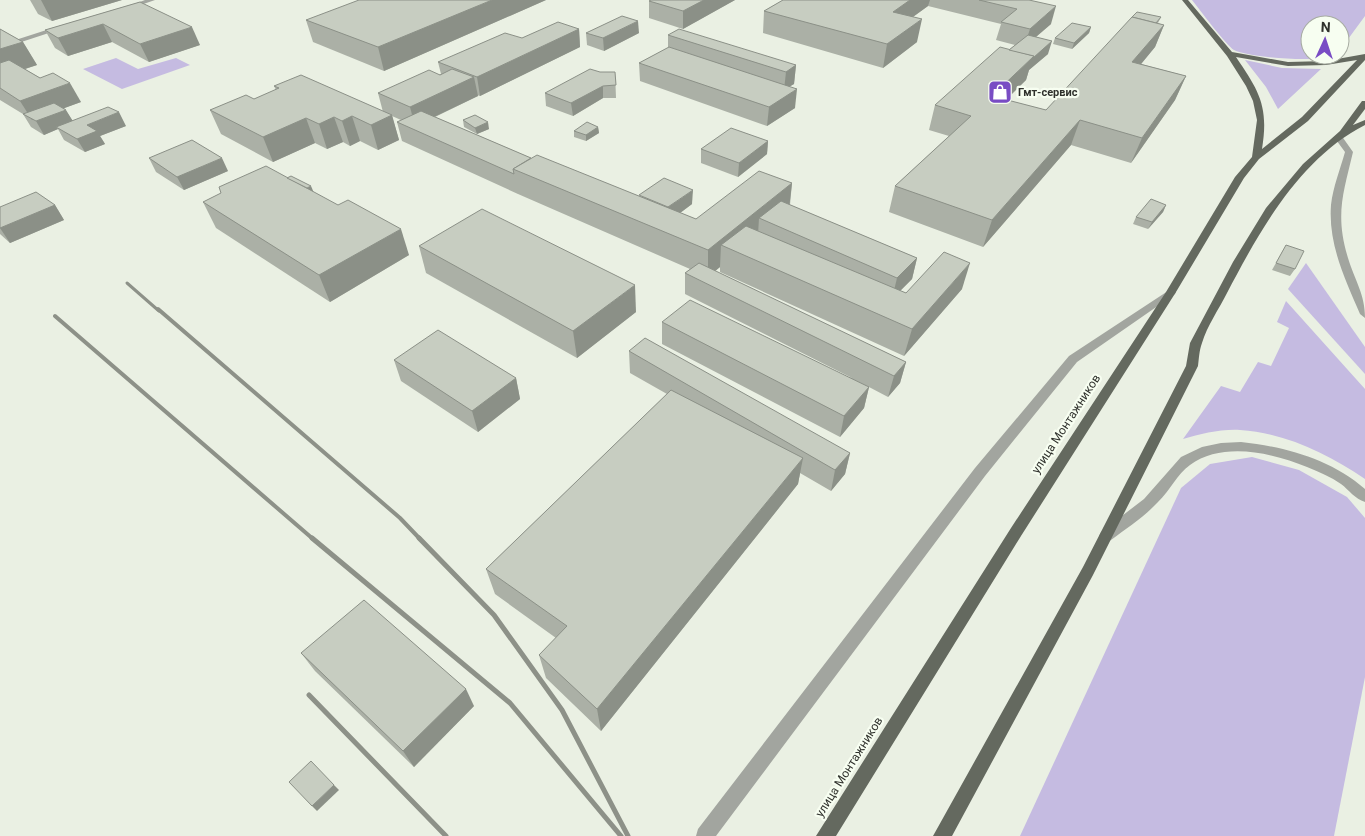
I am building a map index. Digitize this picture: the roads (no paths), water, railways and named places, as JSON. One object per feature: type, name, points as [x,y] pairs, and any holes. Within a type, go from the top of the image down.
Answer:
[{"type":"main road","points":[[1185,0],[1229,54],[1249,85],[1261,116],[1256,157]]},
{"type":"main road","points":[[1229,54],[1288,64],[1326,63],[1365,56]]},
{"type":"main road","name":"улица Монтажников","points":[[825,836],[1016,532],[1171,292],[1240,177],[1256,157],[1305,118],[1365,56]]},
{"type":"main road","points":[[942,836],[1088,571],[1192,366],[1196,343],[1238,262],[1271,208],[1306,166],[1340,135],[1365,103]]},
{"type":"main road","points":[[1340,135],[1365,122]]},
{"type":"street","points":[[116,11],[152,0]]},
{"type":"street","points":[[0,47],[71,25]]},
{"type":"street","points":[[1340,135],[1349,152],[1336,203],[1336,227],[1345,266],[1365,314]]},
{"type":"street","points":[[705,836],[980,472],[1073,358],[1171,292]]},
{"type":"street","points":[[1106,536],[1153,499],[1186,461],[1206,451],[1229,447],[1266,449],[1305,461],[1339,476],[1365,497]]},
{"type":"railway","points":[[127,283],[159,311]]},
{"type":"railway","points":[[158,309],[400,518],[420,539]]},
{"type":"railway","points":[[55,316],[313,539]]},
{"type":"railway","points":[[312,538],[510,703],[621,836]]},
{"type":"railway","points":[[419,538],[494,615],[562,710],[628,836]]},
{"type":"railway","points":[[309,695],[446,836]]},
{"type":"place","name":"Гмт-сервис","points":[[1000,92]]}]
